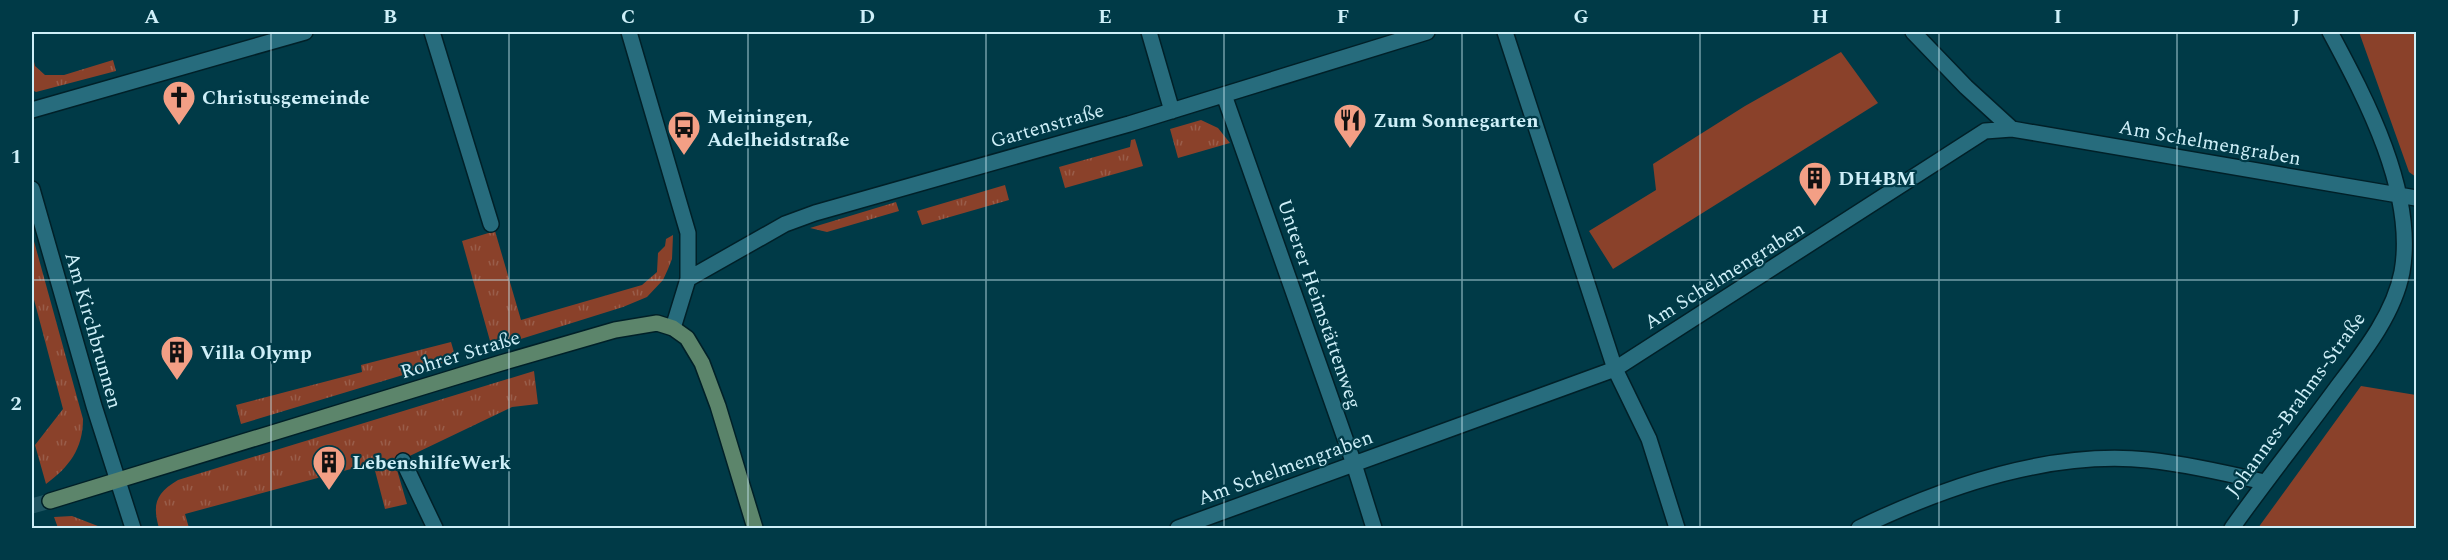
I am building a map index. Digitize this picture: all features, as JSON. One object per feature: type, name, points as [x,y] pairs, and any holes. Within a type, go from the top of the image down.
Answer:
[{"type":"main road","name":"Rohrer Straße","points":[[50,501],[615,330],[657,323],[673,328]]},
{"type":"main road","points":[[673,328],[687,338],[702,363],[718,406],[755,528]]},
{"type":"street","points":[[32,110],[305,32]]},
{"type":"street","points":[[432,32],[491,224]]},
{"type":"street","points":[[628,32],[688,233],[688,279],[673,328]]},
{"type":"street","points":[[1149,32],[1172,111]]},
{"type":"street","name":"Gartenstraße","points":[[688,279],[785,225],[814,213],[1172,111],[1427,32]]},
{"type":"street","points":[[1505,32],[1615,369],[1649,439],[1677,528]]},
{"type":"street","points":[[1913,32],[2012,129]]},
{"type":"street","name":"Johannes-Brahms-Straße","points":[[2232,528],[2264,482],[2362,354],[2390,306],[2402,272],[2403,226],[2398,195],[2377,128],[2330,32]]},
{"type":"street","name":"Unterer Heimstättenweg","points":[[1224,95],[1354,464],[1374,528]]},
{"type":"street","name":"Am Schelmengraben","points":[[1178,528],[1615,369],[1985,131],[2012,129],[2416,198]]},
{"type":"street","name":"Am Kirchbrunnen","points":[[32,189],[117,482],[133,528]]},
{"type":"street","points":[[1859,528],[1906,505],[1965,484],[2042,466],[2086,460],[2146,460],[2264,482]]},
{"type":"street","points":[[404,461],[435,528]]},
{"type":"green space","points":[[2359,32],[2416,32],[2416,177],[2409,172]]},
{"type":"green space","points":[[1841,52],[1878,103],[1613,269],[1589,231],[1656,190],[1653,164],[1745,106]]},
{"type":"green space","points":[[32,53],[35,66],[45,75],[64,75],[113,60],[116,71],[36,92],[32,90]]},
{"type":"green space","points":[[1201,120],[1218,128],[1230,143],[1178,158],[1170,129]]},
{"type":"green space","points":[[1135,139],[1143,166],[1065,188],[1059,167],[1130,147],[1131,140]]},
{"type":"green space","points":[[1005,185],[1009,200],[922,225],[917,211]]},
{"type":"green space","points":[[896,202],[899,211],[827,232],[810,228]]},
{"type":"green space","points":[[495,231],[521,320],[642,285],[657,272],[658,253],[665,246],[666,239],[673,235],[672,259],[663,280],[647,297],[623,307],[492,348],[462,241]]},
{"type":"green space","points":[[32,234],[83,419],[80,439],[73,456],[68,464],[46,484],[35,445],[63,409],[32,292]]},
{"type":"green space","points":[[451,342],[456,359],[241,424],[236,405],[362,372],[361,365]]},
{"type":"green space","points":[[534,371],[538,404],[512,407],[395,463],[407,504],[385,509],[373,463],[185,514],[189,528],[159,528],[156,512],[158,500],[165,490],[178,480]]},
{"type":"green space","points":[[2361,386],[2416,395],[2416,528],[2258,528]]},
{"type":"green space","points":[[72,516],[103,528],[58,528],[54,517]]},
{"type":"tunnel","points":[[32,506],[50,501]]},
{"type":"place","name":"Christusgemeinde","points":[[179,126]]},
{"type":"place","name":"Zum Sonnegarten","points":[[1350,149]]},
{"type":"place","name":"Meiningen, Adelheidstraße","points":[[684,156]]},
{"type":"place","name":"DH4BM","points":[[1815,207]]},
{"type":"place","name":"Villa Olymp","points":[[177,381]]},
{"type":"place","name":"LebenshilfeWerk","points":[[329,491]]}]
